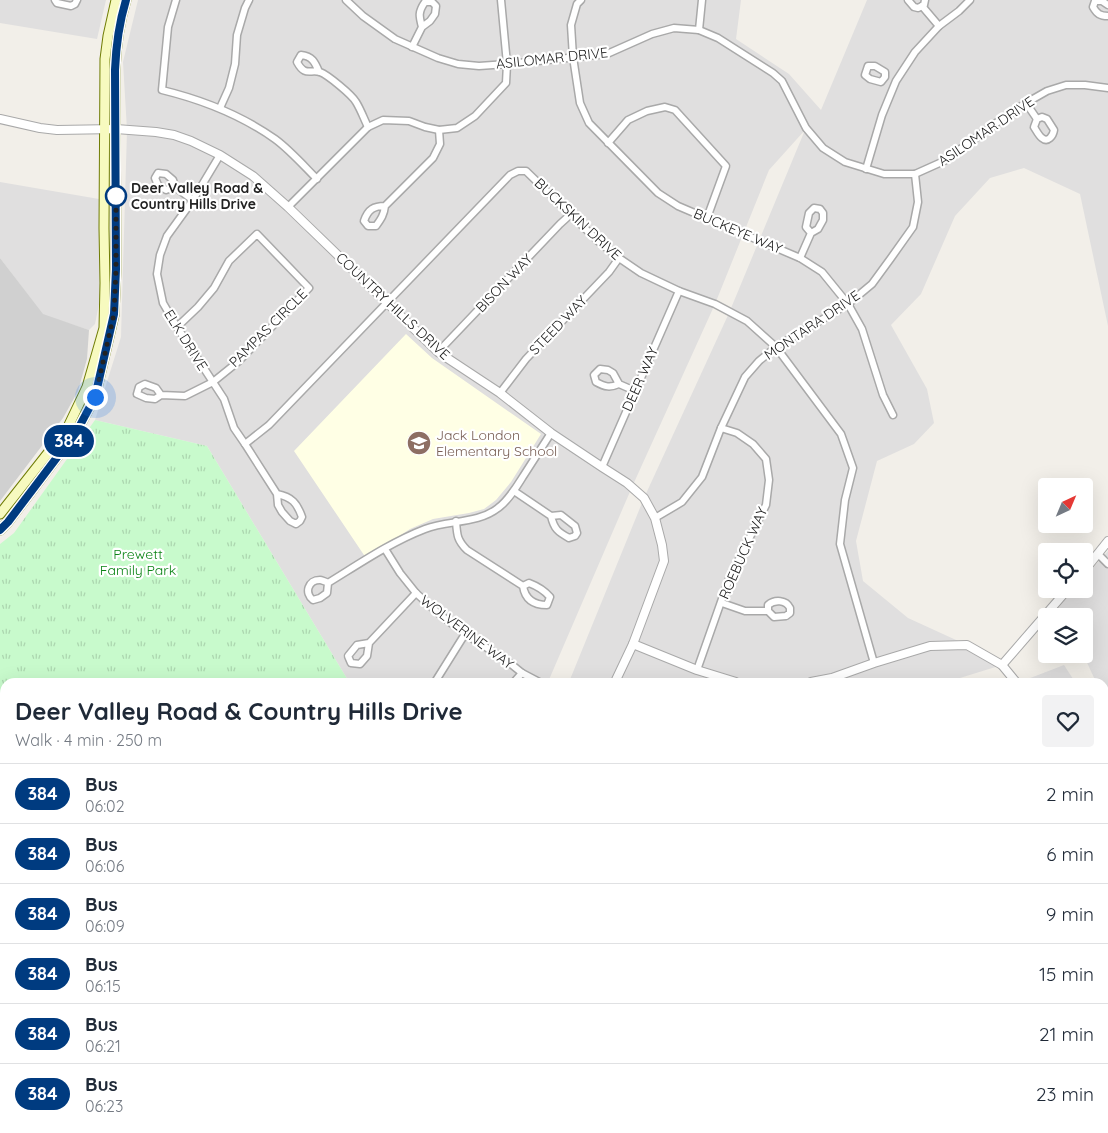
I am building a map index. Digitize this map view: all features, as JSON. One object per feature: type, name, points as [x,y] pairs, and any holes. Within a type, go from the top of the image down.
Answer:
[{"type":"main road","points":[[0,514],[67,429],[87,387],[104,328],[106,47],[116,0]]},
{"type":"main road","points":[[0,530],[77,431],[95,397],[114,314],[116,269],[116,54],[120,22],[126,0]]},
{"type":"street","points":[[54,0],[57,3],[71,6],[77,0]]},
{"type":"street","points":[[176,0],[168,27],[162,90],[220,108],[246,120],[276,140],[317,178]]},
{"type":"street","points":[[220,108],[229,88],[237,35],[249,0]]},
{"type":"street","name":"ASILOMAR DRIVE","points":[[346,0],[363,16],[395,39],[412,48],[458,64],[479,66],[607,54],[652,34],[674,28],[698,30],[718,38],[773,73],[782,81],[806,128],[823,148],[845,162],[884,174],[915,174],[944,161],[999,121],[1047,91],[1066,85],[1108,88]]},
{"type":"street","points":[[288,207],[368,127],[383,120],[409,121],[439,130],[458,128],[474,116],[506,83],[507,64],[501,0]]},
{"type":"street","name":"BUCKEYE WAY","points":[[581,0],[577,4],[571,25],[573,57],[580,103],[589,123],[658,193],[678,206],[800,258],[822,272],[848,304],[862,329],[883,395],[893,415]]},
{"type":"street","points":[[698,30],[702,0]]},
{"type":"street","points":[[908,0],[916,8],[924,3],[939,26]]},
{"type":"street","points":[[866,169],[882,115],[896,82],[915,52],[939,26],[970,0]]},
{"type":"street","points":[[1108,5],[1102,1],[1095,1],[1093,7],[1096,13],[1108,16]]},
{"type":"street","points":[[412,48],[422,27]]},
{"type":"street","points":[[319,72],[333,81],[356,101],[368,127]]},
{"type":"street","points":[[885,78],[896,82]]},
{"type":"street","points":[[1026,103],[1037,119]]},
{"type":"street","points":[[608,143],[628,120],[666,107],[675,110],[726,166],[707,218]]},
{"type":"street","name":"COUNTRY HILLS DRIVE","points":[[0,119],[57,130],[116,129],[156,132],[192,141],[220,155],[253,176],[288,207],[438,352],[500,394],[551,433],[628,483],[644,498],[656,518],[664,560],[633,644],[617,678]]},
{"type":"street","points":[[385,206],[433,158],[440,144],[439,130]]},
{"type":"street","name":"ELK DRIVE","points":[[220,155],[193,200],[167,236],[160,255],[157,274],[163,303],[176,327],[224,399],[234,428],[277,494]]},
{"type":"street","name":"BUCKSKIN DRIVE","points":[[245,444],[269,425],[510,175],[518,171],[526,171],[618,258],[641,273],[679,291],[715,304],[747,321],[776,347],[841,434],[853,468],[845,500],[840,544],[874,663]]},
{"type":"street","name":"MONTARA DRIVE","points":[[656,518],[682,502],[702,477],[721,428],[745,377],[759,361],[776,347],[848,304],[872,284],[912,227],[918,202],[915,174]]},
{"type":"street","points":[[175,187],[193,200]]},
{"type":"street","name":"BISON WAY","points":[[438,352],[571,214]]},
{"type":"street","points":[[800,258],[811,233]]},
{"type":"street","name":"PAMPAS CIRCLE","points":[[176,327],[198,307],[214,288],[229,261],[257,234],[309,288],[239,361],[212,382]]},
{"type":"street","name":"STEED WAY","points":[[500,394],[526,358],[609,272],[618,258]]},
{"type":"street","name":"DEER WAY","points":[[602,467],[679,291]]},
{"type":"street","points":[[161,395],[185,396],[212,382]]},
{"type":"street","points":[[619,384],[635,390]]},
{"type":"street","name":"ROEBUCK WAY","points":[[696,670],[722,603],[729,579],[766,505],[769,480],[766,459],[752,444],[737,433],[721,428]]},
{"type":"street","points":[[328,583],[385,549],[426,528],[438,524],[479,518],[499,508],[514,491],[551,433]]},
{"type":"street","points":[[514,491],[551,516]]},
{"type":"street","points":[[277,494],[286,496],[300,510],[302,517],[296,524],[290,521],[282,512],[278,505],[277,494]]},
{"type":"street","points":[[456,522],[458,538],[467,550],[523,586]]},
{"type":"street","points":[[1093,560],[1108,541]]},
{"type":"street","name":"WOLVERINE WAY","points":[[385,549],[400,573],[416,593],[438,613],[465,634],[532,678]]},
{"type":"street","points":[[1098,554],[1108,564]]},
{"type":"street","points":[[369,643],[416,593]]},
{"type":"street","points":[[1002,665],[1060,598]]},
{"type":"street","points":[[722,603],[745,611],[768,611]]},
{"type":"street","points":[[438,678],[465,634]]},
{"type":"street","points":[[633,644],[696,670],[723,678]]},
{"type":"street","points":[[832,678],[930,646],[967,646],[1002,665],[1013,678]]},
{"type":"street","points":[[517,678],[522,672]]},
{"type":"shaded area","points":[[0,0],[106,0],[97,39],[0,23]]},
{"type":"shaded area","points":[[138,0],[741,0],[736,39],[789,74],[821,110],[867,0],[1108,0],[1108,326],[1080,194],[1024,168],[990,178],[955,216],[921,294],[891,325],[927,389],[934,423],[914,444],[877,461],[856,541],[863,581],[908,618],[967,645],[1002,665],[960,678],[571,678],[644,498],[729,313],[805,130],[769,170],[715,304],[632,487],[550,678],[347,678],[207,446],[95,420],[121,337],[127,130],[123,62]]},
{"type":"shaded area","points":[[0,182],[99,199],[100,299],[95,324],[89,330],[43,315],[0,258]]},
{"type":"shaded area","points":[[0,258],[43,314],[89,330],[87,359],[78,391],[63,418],[0,501]]},
{"type":"shaded area","name":"Jack London Elementary School","points":[[406,334],[432,358],[541,434],[511,482],[496,500],[484,509],[433,519],[410,529],[366,558],[294,451]]},
{"type":"shaded area","points":[[1108,551],[1108,678],[1094,678],[1087,663],[1093,663],[1093,608],[1058,608],[1067,598],[1093,598],[1093,568]]},
{"type":"shaded area","points":[[1064,665],[1072,678],[1030,678]]},
{"type":"green space","name":"Prewett Family Park","points":[[95,420],[207,446],[347,678],[0,678],[0,544],[14,533]]},
{"type":"bus line","name":"384","points":[[0,530],[77,431],[95,397],[114,314],[116,269],[115,70],[117,38],[126,0]]},
{"type":"place","name":"Deer Valley Road & Country Hills Drive","points":[[116,196]]},
{"type":"place","name":"Jack London Elementary School","points":[[419,443]]},
{"type":"route","points":[[95,397],[114,314],[116,192],[116,196]]}]
